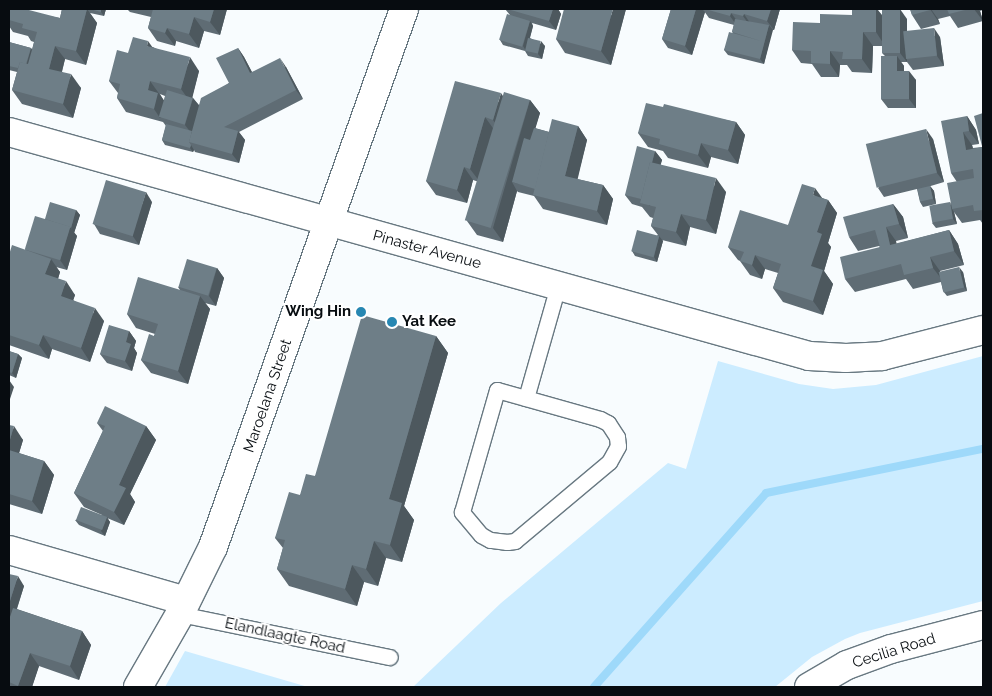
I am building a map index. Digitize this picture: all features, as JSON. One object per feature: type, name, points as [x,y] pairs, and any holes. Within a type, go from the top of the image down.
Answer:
[{"type":"street","name":"Maroelana Street","points":[[138,687],[183,608],[213,547],[404,9]]},
{"type":"street","name":"Pinaster Avenue","points":[[9,132],[809,356],[846,358],[882,356],[983,330]]},
{"type":"street","name":"Elandlaagte Road","points":[[9,550],[183,608]]},
{"type":"street","name":"Cecilia Road","points":[[809,687],[856,662],[891,649],[983,625]]},
{"type":"lane","points":[[526,398],[558,286]]},
{"type":"lane","points":[[497,390],[526,398],[600,419],[614,429],[618,437],[618,446],[609,462],[515,541],[499,542],[482,535],[462,512],[497,390]]},
{"type":"lane","name":"Elandlaagte Road","points":[[183,608],[390,657]]},
{"type":"shaded area","points":[[983,356],[983,601],[860,633],[845,639],[812,657],[775,687],[413,687],[501,603],[668,463],[686,469],[718,361],[799,384],[833,389],[876,385]]},
{"type":"shaded area","points":[[185,651],[308,687],[165,687]]},
{"type":"building","points":[[9,9],[25,9],[60,18],[62,9],[87,9],[76,51],[55,46],[49,69],[71,74],[63,104],[12,90],[20,62],[28,64],[37,32],[22,28],[23,24],[9,20]]},
{"type":"building","points":[[90,9],[101,9],[101,12]]},
{"type":"building","points":[[153,9],[214,9],[210,22],[194,17],[189,34],[167,28],[165,33],[148,28]]},
{"type":"building","points":[[507,9],[553,9],[549,21]]},
{"type":"building","points":[[564,9],[613,9],[601,51],[556,39]]},
{"type":"building","points":[[671,9],[696,9],[685,46],[662,39]]},
{"type":"building","points":[[705,9],[771,9],[767,21],[744,14],[743,16],[731,13],[730,16]]},
{"type":"building","points":[[852,9],[876,9],[876,32],[863,32],[862,59],[842,59],[843,52],[830,51],[830,64],[811,63],[811,51],[792,50],[793,22],[820,23],[820,14],[852,15]]},
{"type":"building","points":[[882,9],[900,9],[900,53],[882,53]]},
{"type":"building","points":[[910,9],[930,9],[930,10],[912,15]]},
{"type":"building","points":[[947,9],[969,9],[949,14]]},
{"type":"building","points":[[507,14],[530,21],[522,47],[499,40]]},
{"type":"building","points":[[735,19],[769,25],[760,59],[724,50],[729,32],[761,41],[732,32]]},
{"type":"building","points":[[934,28],[937,56],[906,59],[903,31]]},
{"type":"building","points":[[133,37],[148,41],[147,46],[190,57],[181,89],[150,81],[148,90],[158,93],[154,109],[117,98],[120,84],[109,81],[117,50],[128,53]]},
{"type":"building","points":[[528,38],[541,41],[538,54],[525,51]]},
{"type":"building","points":[[9,42],[31,48],[26,64],[20,62],[18,68],[9,66]]},
{"type":"building","points":[[238,48],[250,73],[280,58],[296,90],[224,127],[238,131],[232,154],[189,142],[201,98],[229,83],[216,58]]},
{"type":"building","points":[[881,56],[897,56],[897,71],[909,71],[909,99],[881,99]]},
{"type":"building","points":[[455,81],[501,93],[493,120],[485,117],[470,169],[464,167],[457,190],[426,181]]},
{"type":"building","points":[[167,90],[193,98],[185,125],[159,117]]},
{"type":"building","points":[[504,92],[530,100],[491,228],[465,220]]},
{"type":"building","points":[[646,103],[663,107],[664,104],[736,122],[728,150],[701,143],[698,155],[659,144],[660,139],[638,133]]},
{"type":"building","points":[[983,113],[983,146],[982,146],[974,116]]},
{"type":"building","points":[[967,116],[969,131],[963,132],[966,150],[983,147],[983,210],[974,211],[973,205],[952,209],[947,183],[974,178],[973,169],[951,173],[941,121]]},
{"type":"building","points":[[552,119],[578,126],[565,176],[603,185],[597,211],[533,195]]},
{"type":"building","points":[[166,124],[192,131],[189,142],[190,148],[162,140]]},
{"type":"building","points":[[534,128],[549,132],[535,189],[512,182],[524,138],[530,140]]},
{"type":"building","points":[[926,129],[937,173],[877,188],[866,144]]},
{"type":"building","points":[[637,146],[655,151],[652,163],[650,162],[641,199],[625,195]]},
{"type":"building","points":[[650,162],[716,178],[706,220],[681,214],[676,232],[651,226],[656,207],[640,203]]},
{"type":"building","points":[[106,180],[146,192],[133,236],[93,224]]},
{"type":"building","points":[[802,184],[815,188],[813,195],[828,200],[817,232],[822,234],[811,266],[823,270],[813,301],[773,288],[781,264],[755,255],[752,265],[740,261],[744,252],[728,247],[740,210],[788,225]]},
{"type":"building","points":[[930,186],[933,199],[920,202],[917,189]]},
{"type":"building","points":[[50,202],[76,210],[71,228],[45,219]]},
{"type":"building","points":[[950,202],[953,219],[932,222],[929,206]]},
{"type":"building","points":[[893,204],[899,224],[886,227],[890,245],[949,230],[954,251],[930,257],[933,268],[904,275],[901,264],[845,279],[840,257],[880,247],[875,230],[849,237],[843,217]]},
{"type":"building","points":[[35,216],[70,227],[60,260],[25,249]]},
{"type":"building","points":[[637,230],[659,236],[654,257],[631,251]]},
{"type":"building","points":[[12,245],[51,259],[45,274],[66,281],[61,296],[95,308],[81,348],[43,335],[39,345],[9,335],[9,255]]},
{"type":"building","points":[[187,259],[217,268],[208,296],[179,287]]},
{"type":"building","points":[[959,267],[964,287],[944,292],[939,272]]},
{"type":"building","points":[[138,277],[200,296],[178,371],[141,360],[149,334],[154,336],[158,324],[127,314]]},
{"type":"building","points":[[362,315],[436,336],[389,499],[402,503],[390,545],[374,541],[366,569],[352,565],[345,589],[277,569],[285,540],[275,538],[289,492],[300,495],[306,474],[315,476]]},
{"type":"building","points":[[109,325],[129,331],[126,342],[131,344],[125,361],[100,354]]},
{"type":"building","points":[[9,351],[18,354],[12,373],[9,372]]},
{"type":"building","points":[[105,406],[146,426],[119,485],[126,488],[114,512],[74,493],[105,426],[97,423]]},
{"type":"building","points":[[9,425],[14,426],[9,443]]},
{"type":"building","points":[[9,450],[44,461],[32,501],[9,494]]},
{"type":"building","points":[[81,507],[107,517],[102,530],[76,520]]},
{"type":"building","points":[[9,574],[18,576],[9,604]]},
{"type":"building","points":[[13,608],[82,631],[70,666],[30,653],[18,686],[9,682],[9,620]]},
{"type":"waterway","points":[[594,687],[766,493],[983,449]]},
{"type":"place","name":"Wing Hin","points":[[361,312]]},
{"type":"place","name":"Yat Kee","points":[[392,322]]}]
